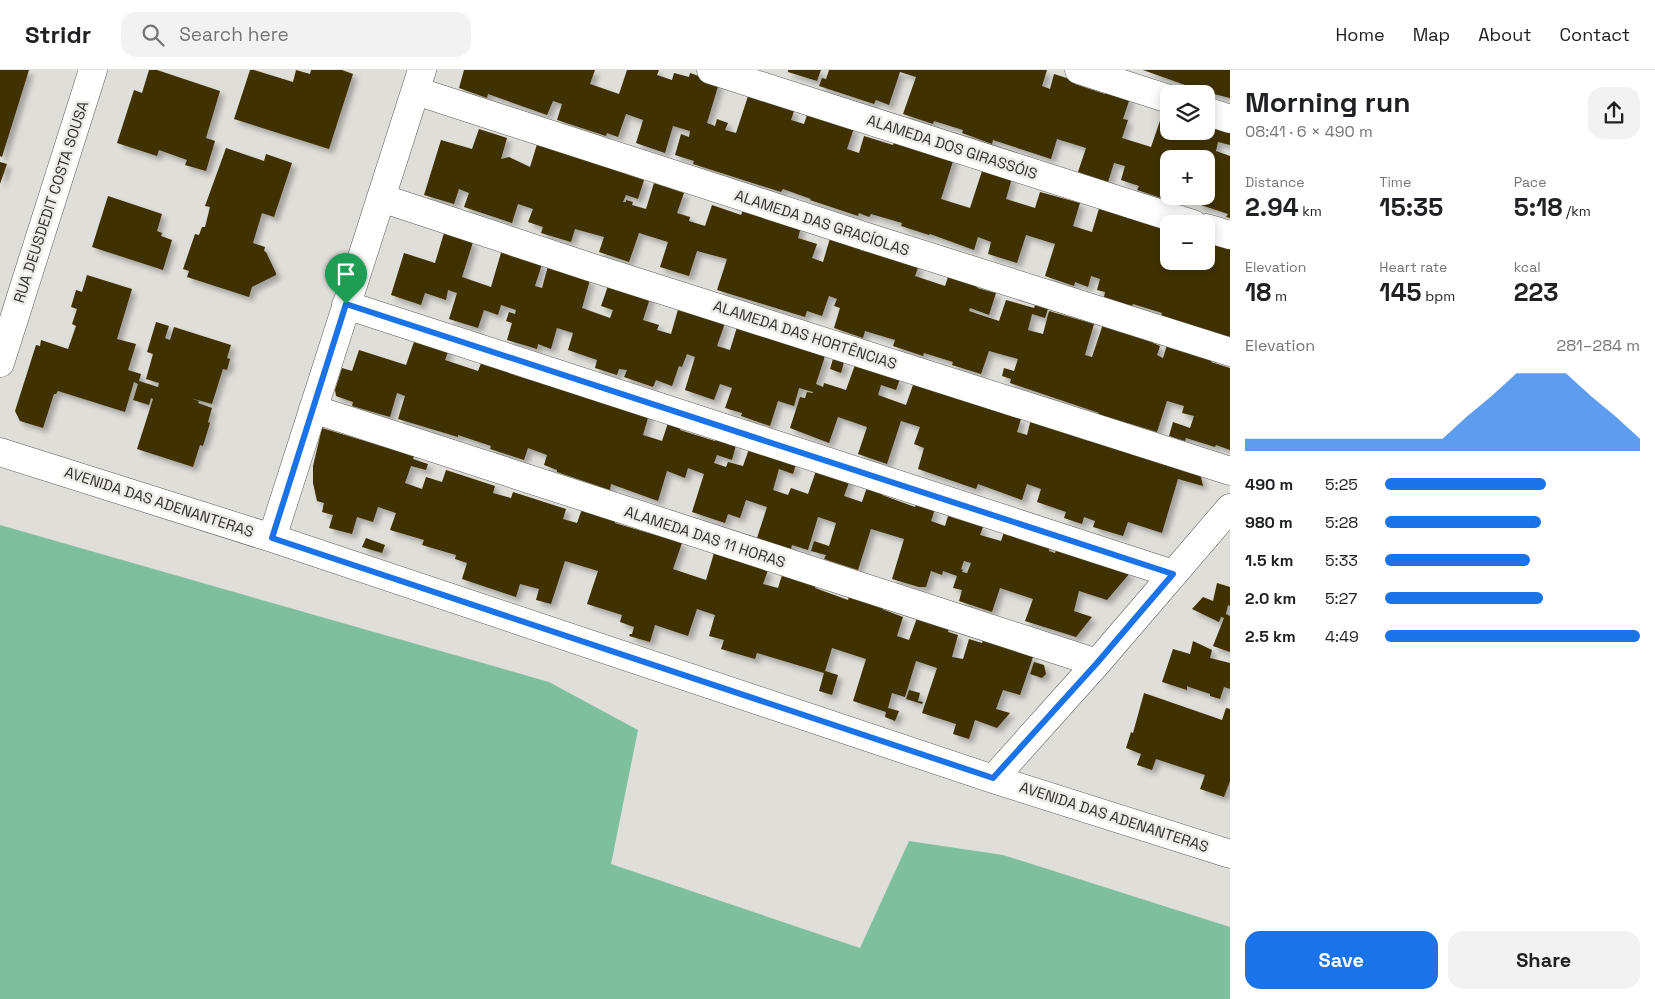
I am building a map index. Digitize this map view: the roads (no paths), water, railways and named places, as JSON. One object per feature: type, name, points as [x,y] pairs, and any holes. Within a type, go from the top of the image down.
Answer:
[{"type":"street","name":"RUA DEUSDEDIT COSTA SOUSA","points":[[0,363],[92,70]]},
{"type":"street","name":"ALAMEDA DOS GIRASSÓIS","points":[[711,70],[1165,215]]},
{"type":"street","points":[[1080,70],[1160,96]]},
{"type":"street","points":[[272,538],[419,80]]},
{"type":"street","name":"ALAMEDA DAS GRACÍOLAS","points":[[419,80],[864,236],[1230,352]]},
{"type":"street","points":[[1215,114],[1230,119]]},
{"type":"street","name":"ALAMEDA DAS HORTÊNCIAS","points":[[381,198],[596,269],[1230,470]]},
{"type":"street","points":[[1215,231],[1230,236]]},
{"type":"street","points":[[346,304],[1173,574]]},
{"type":"street","name":"ALAMEDA DAS 11 HORAS","points":[[312,409],[1097,663]]},
{"type":"street","name":"AVENIDA DAS ADENANTERAS","points":[[0,452],[272,538],[993,778],[1230,854]]},
{"type":"street","points":[[993,778],[1097,663],[1230,508]]}]
